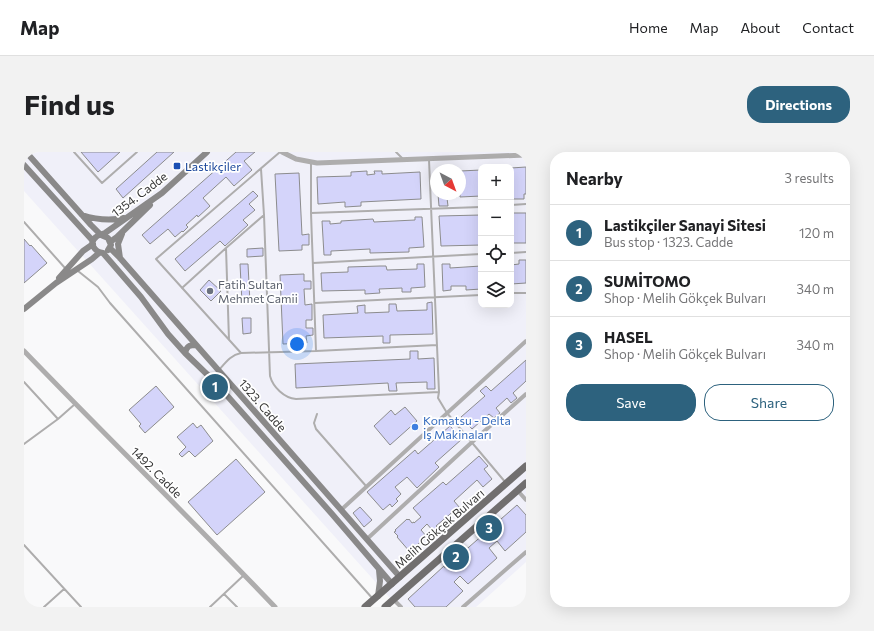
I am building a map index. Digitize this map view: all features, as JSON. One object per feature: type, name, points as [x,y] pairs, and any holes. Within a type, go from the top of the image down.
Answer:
[{"type":"main road","points":[[26,152],[101,235],[107,237],[110,245]]},
{"type":"main road","name":"1354. Cadde","points":[[101,235],[162,193],[207,152]]},
{"type":"main road","points":[[25,168],[93,243],[95,250],[101,253],[141,297],[168,334],[210,377],[332,514],[400,594]]},
{"type":"main road","points":[[24,309],[56,283],[101,253],[162,193]]},
{"type":"main road","points":[[82,215],[94,219],[106,220],[126,218]]},
{"type":"main road","points":[[120,258],[118,244],[122,232]]},
{"type":"main road","points":[[56,283],[66,269],[93,243],[95,238],[101,235]]},
{"type":"main road","name":"1323. Cadde","points":[[110,245],[400,577]]},
{"type":"main road","points":[[168,334],[179,325]]},
{"type":"main road","points":[[185,353],[186,348],[190,345],[196,345]]},
{"type":"main road","points":[[210,377],[218,370]]},
{"type":"main road","name":"Melih Gökçek Bulvarı","points":[[365,607],[526,466]]},
{"type":"main road","name":"Melih Gökçek Bulvarı","points":[[385,607],[526,483]]},
{"type":"main road","points":[[376,598],[380,581],[378,569]]},
{"type":"main road","points":[[400,577],[409,587]]},
{"type":"street","points":[[281,152],[296,159],[311,162],[526,155]]},
{"type":"street","points":[[341,510],[526,341]]},
{"type":"street","name":"1492. Cadde","points":[[24,351],[275,607]]},
{"type":"street","points":[[367,539],[526,394]]},
{"type":"street","points":[[518,490],[526,500]]},
{"type":"street","points":[[463,607],[526,552]]},
{"type":"street","points":[[394,600],[401,607]]},
{"type":"lane","points":[[74,152],[102,183],[137,152]]},
{"type":"lane","points":[[241,353],[156,259],[281,152]]},
{"type":"lane","points":[[396,152],[403,159]]},
{"type":"lane","points":[[487,152],[491,156]]},
{"type":"lane","points":[[429,158],[439,392],[438,398],[447,414],[506,483]]},
{"type":"lane","points":[[311,162],[311,213],[316,351]]},
{"type":"lane","points":[[261,169],[271,381],[279,391],[291,399],[439,392]]},
{"type":"lane","points":[[514,205],[526,204]]},
{"type":"lane","points":[[311,213],[478,207]]},
{"type":"lane","points":[[182,288],[264,215]]},
{"type":"lane","points":[[24,222],[66,269]]},
{"type":"lane","points":[[226,248],[230,341]]},
{"type":"lane","points":[[514,253],[526,252]]},
{"type":"lane","points":[[313,263],[478,254]]},
{"type":"lane","points":[[77,270],[102,292],[151,349],[376,598]]},
{"type":"lane","points":[[514,293],[526,293]]},
{"type":"lane","points":[[315,303],[478,295]]},
{"type":"lane","points":[[218,370],[230,357],[241,353],[437,345]]},
{"type":"lane","points":[[24,382],[58,419]]},
{"type":"lane","points":[[24,444],[58,419],[75,404]]},
{"type":"lane","points":[[317,414],[314,423],[316,429],[366,487]]},
{"type":"lane","points":[[24,545],[81,607]]},
{"type":"lane","points":[[210,607],[244,575]]},
{"type":"lane","points":[[44,607],[64,589]]},
{"type":"lane","points":[[224,594],[237,607]]},
{"type":"shaded area","points":[[24,152],[526,152],[526,562],[476,607],[398,607],[24,191]]},
{"type":"building","points":[[81,152],[120,152],[98,172]]},
{"type":"building","points":[[157,152],[174,152],[123,198],[116,189]]},
{"type":"building","points":[[236,152],[255,152],[244,161],[252,170],[234,186],[226,177],[203,198],[210,206],[186,225],[188,227],[183,232],[182,231],[175,237],[168,229],[150,244],[142,235]]},
{"type":"building","points":[[526,167],[526,194],[524,194],[524,199],[514,199],[514,168]]},
{"type":"building","points":[[478,170],[478,196],[466,197],[466,171]]},
{"type":"building","points":[[367,171],[367,175],[375,174],[374,171],[382,171],[382,174],[420,172],[421,199],[361,202],[361,206],[345,207],[345,202],[318,204],[317,177],[351,176],[351,172]]},
{"type":"building","points":[[299,173],[302,235],[309,234],[309,245],[302,245],[302,250],[279,251],[275,174]]},
{"type":"building","points":[[253,191],[258,196],[249,204],[255,210],[243,220],[248,225],[225,246],[220,241],[185,271],[175,259]]},
{"type":"building","points":[[438,200],[447,200],[448,206],[439,206]]},
{"type":"building","points":[[514,213],[526,213],[526,243],[514,243]]},
{"type":"building","points":[[478,215],[478,245],[441,246],[439,216]]},
{"type":"building","points":[[415,217],[422,217],[424,247],[409,248],[409,252],[370,253],[370,249],[331,251],[331,255],[324,255],[322,221],[330,221],[330,224],[341,223],[341,221],[373,219],[374,222],[415,220]]},
{"type":"building","points":[[24,239],[47,263],[24,283]]},
{"type":"building","points":[[263,248],[263,256],[247,257],[247,249]]},
{"type":"building","points":[[519,260],[526,260],[526,283],[514,284],[514,265],[519,264]]},
{"type":"building","points":[[240,264],[248,264],[250,303],[242,303]]},
{"type":"building","points":[[417,264],[424,264],[425,287],[411,288],[411,292],[402,292],[402,288],[379,289],[380,293],[365,294],[365,290],[322,291],[321,273],[348,272],[348,267],[386,266],[387,270],[417,269]]},
{"type":"building","points":[[442,264],[450,264],[450,268],[478,266],[478,289],[466,290],[466,286],[451,286],[451,290],[443,291]]},
{"type":"building","points":[[304,274],[304,281],[311,281],[311,289],[304,289],[305,305],[312,304],[312,320],[306,320],[306,328],[313,328],[313,335],[306,336],[307,343],[283,344],[280,275]]},
{"type":"building","name":"Fatih Sultan Mehmet Camii","points":[[209,280],[221,291],[211,301],[200,290]]},
{"type":"building","points":[[432,302],[433,334],[390,335],[390,343],[383,343],[383,336],[324,338],[323,315],[358,313],[357,306],[365,305],[365,313],[389,312],[389,304],[396,304],[397,311],[427,310],[427,303]]},
{"type":"building","points":[[242,318],[251,318],[251,333],[243,334]]},
{"type":"building","points":[[410,351],[418,351],[418,359],[434,358],[435,389],[427,389],[427,382],[396,383],[397,391],[389,391],[388,383],[296,388],[295,364],[410,359]]},
{"type":"building","points":[[526,360],[526,381],[513,393],[517,398],[511,403],[507,398],[496,408],[500,413],[494,418],[489,414],[472,429],[461,417],[485,396],[480,391],[486,386],[491,391]]},
{"type":"building","points":[[156,386],[174,407],[145,433],[139,426],[141,424],[129,410]]},
{"type":"building","points":[[405,407],[417,421],[390,445],[374,426],[391,410],[395,415]]},
{"type":"building","points":[[193,423],[197,428],[201,425],[213,441],[195,457],[189,451],[182,457],[179,454],[186,447],[177,437]]},
{"type":"building","points":[[450,426],[462,439],[435,463],[439,467],[417,488],[407,477],[395,487],[401,494],[396,499],[398,501],[392,507],[390,504],[383,510],[367,492],[415,450],[418,454]]},
{"type":"building","points":[[479,456],[488,466],[484,469],[492,479],[483,487],[477,480],[454,501],[460,508],[456,511],[455,510],[436,526],[437,527],[433,531],[427,524],[421,530],[427,537],[410,552],[397,537],[398,536],[394,532],[396,531],[395,530],[407,519],[414,523],[421,517],[413,508],[443,482],[446,485]]},
{"type":"building","points":[[236,459],[265,492],[217,535],[188,502]]},
{"type":"building","points":[[517,505],[526,515],[526,532],[505,551],[497,541],[489,548],[497,558],[468,584],[460,576],[454,582],[463,591],[446,607],[415,607],[408,599],[444,566],[445,568]]},
{"type":"building","points":[[360,507],[372,520],[364,527],[353,513]]},
{"type":"place","name":"Lastikçiler","points":[[177,166]]},
{"type":"place","name":"Fatih Sultan Mehmet Camii","points":[[210,291]]},
{"type":"place","name":"Lastikçiler Sanayi Sitesi","points":[[215,387]]},
{"type":"place","name":"Komatsu - Delta İş Makinaları","points":[[415,427]]},
{"type":"place","name":"HASEL","points":[[489,528]]},
{"type":"place","name":"SUMİTOMO","points":[[456,557]]}]
